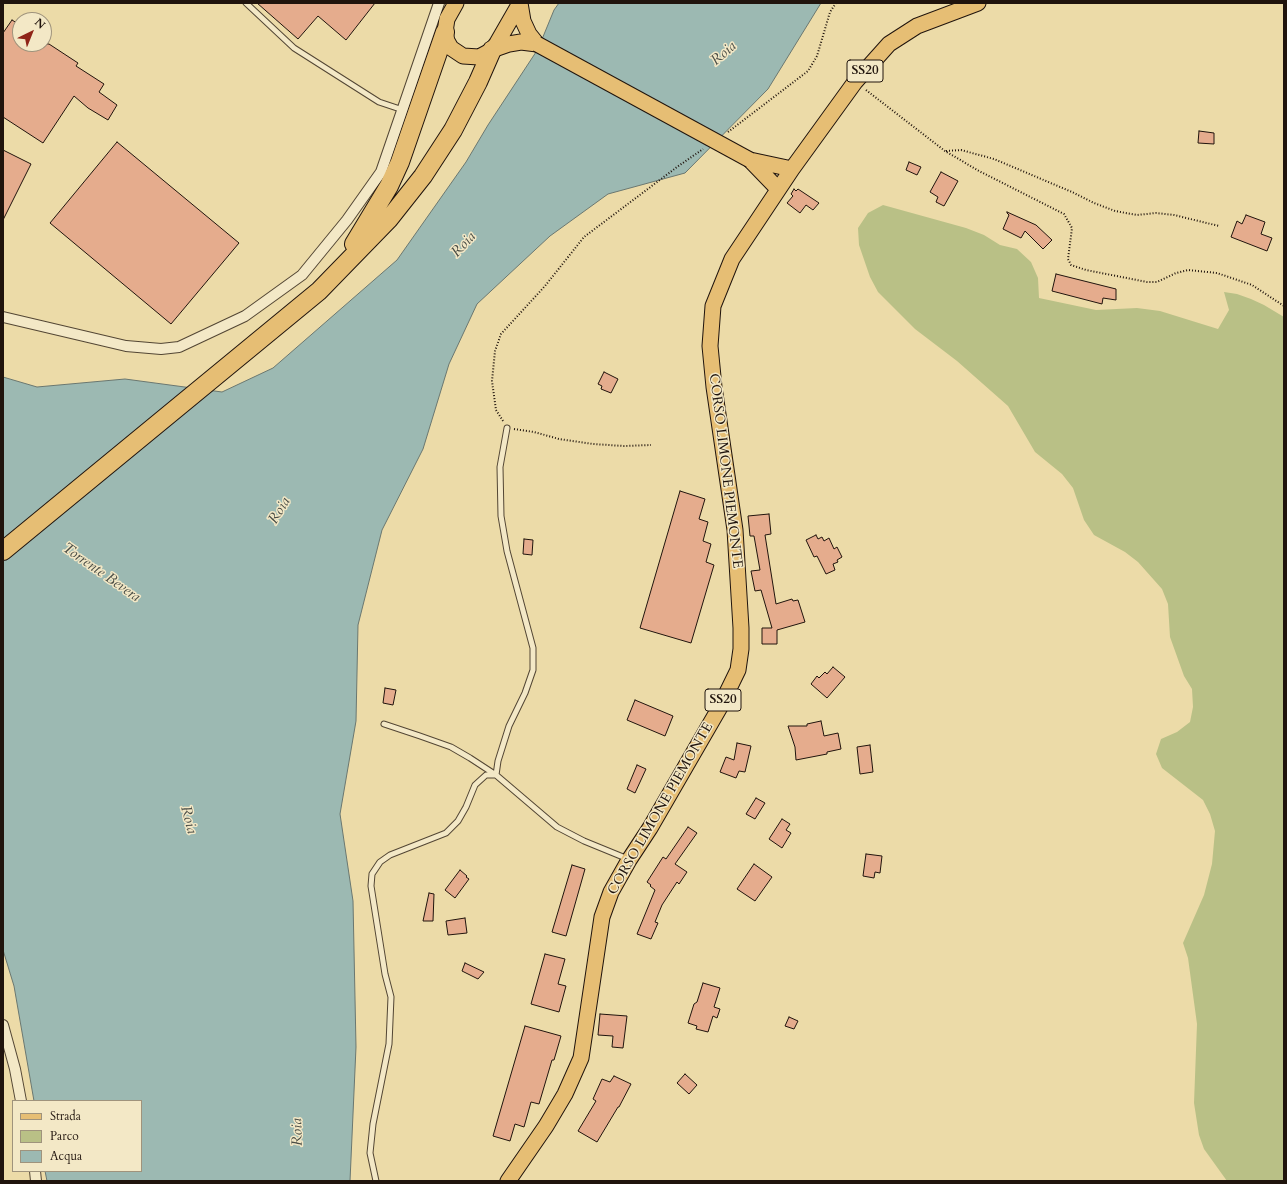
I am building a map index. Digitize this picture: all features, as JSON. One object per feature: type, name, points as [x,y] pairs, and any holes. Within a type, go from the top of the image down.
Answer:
[{"type":"highway","points":[[337,272],[389,186],[400,162],[445,32]]},
{"type":"highway","points":[[3,551],[319,291],[389,219],[423,176],[453,130],[478,82],[492,50]]},
{"type":"main road","points":[[456,3],[447,19],[445,32],[447,41],[451,48],[463,56],[479,57],[492,50],[521,42],[537,44],[785,179]]},
{"type":"main road","points":[[492,50],[520,3]]},
{"type":"main road","points":[[520,3],[522,22],[537,44]]},
{"type":"main road","name":"SS20","points":[[785,179],[855,82],[889,44],[917,26],[978,3]]},
{"type":"main road","points":[[750,160],[785,179]]},
{"type":"main road","name":"CORSO LIMONE PIEMONTE","points":[[508,1181],[546,1126],[565,1094],[581,1058],[602,917],[611,892],[628,860],[650,828],[720,708],[738,670],[741,650],[741,628],[735,530],[714,388],[710,346],[713,306],[732,259],[785,179]]},
{"type":"street","points":[[3,317],[126,346],[160,349],[179,347],[245,316],[302,275],[347,220],[381,172],[439,3]]},
{"type":"street","points":[[3,1025],[15,1069],[21,1100]]},
{"type":"lane","points":[[246,3],[294,48],[379,102],[403,110]]},
{"type":"lane","points":[[496,775],[498,761],[509,726],[525,692],[533,670],[533,648],[507,551],[501,516],[500,467],[507,428]]},
{"type":"lane","points":[[384,724],[451,747],[496,775],[557,827],[584,841],[628,860]]},
{"type":"lane","points":[[376,1181],[370,1153],[372,1131],[389,1044],[391,997],[385,974],[371,886],[372,874],[380,862],[390,855],[446,833],[458,821],[466,808],[475,785],[486,775],[496,775]]},
{"type":"path","points":[[728,133],[808,71],[817,56],[830,12],[836,3]]},
{"type":"path","points":[[855,82],[945,151],[979,171],[1064,214],[1072,228],[1068,259],[1071,265],[1086,270],[1147,282],[1157,282],[1176,273],[1188,270],[1217,274],[1252,285],[1284,306]]},
{"type":"path","points":[[651,445],[624,446],[593,444],[559,439],[534,432],[507,428],[496,410],[492,381],[496,351],[501,334],[545,286],[584,237],[677,167],[708,146]]},
{"type":"path","points":[[945,151],[961,150],[994,159],[1115,211],[1137,214],[1156,213],[1174,215],[1219,226]]},
{"type":"green space","points":[[883,205],[966,228],[984,235],[1000,245],[1017,249],[1031,262],[1038,278],[1039,298],[1096,310],[1137,308],[1160,311],[1218,329],[1229,310],[1224,292],[1237,294],[1251,299],[1284,317],[1284,1181],[1227,1181],[1204,1149],[1199,1135],[1194,1103],[1197,1024],[1188,958],[1183,943],[1204,895],[1212,864],[1215,831],[1210,814],[1203,800],[1162,768],[1156,754],[1161,739],[1177,732],[1190,722],[1193,707],[1192,689],[1184,676],[1170,637],[1168,604],[1162,589],[1138,562],[1125,552],[1094,535],[1084,520],[1073,488],[1062,474],[1035,452],[1008,406],[957,361],[915,329],[878,292],[870,277],[859,245],[858,228],[868,213]]},
{"type":"water","points":[[559,3],[821,3],[768,89],[685,173],[608,194],[550,236],[477,304],[449,364],[423,449],[382,530],[358,625],[356,721],[340,814],[353,901],[356,1047],[350,1181],[47,1181],[45,1172],[142,1172],[142,1100],[34,1100],[14,986],[3,950],[3,377],[37,387],[125,379],[222,392],[273,368],[397,260],[466,162],[488,125],[538,49],[554,10]]},
{"type":"building","points":[[257,3],[375,3],[346,40],[318,16],[298,39]]},
{"type":"building","points":[[12,20],[12,52],[52,52],[52,46],[78,63],[76,66],[104,84],[99,92],[117,105],[108,120],[88,108],[74,96],[43,143],[3,117],[3,33]]},
{"type":"building","points":[[1199,131],[1214,133],[1214,144],[1198,143]]},
{"type":"building","points":[[117,142],[239,243],[171,324],[50,223]]},
{"type":"building","points":[[3,150],[31,164],[3,220]]},
{"type":"building","points":[[909,162],[921,167],[917,175],[906,170]]},
{"type":"building","points":[[941,172],[958,181],[944,206],[936,202],[938,197],[930,192]]},
{"type":"building","points":[[794,189],[796,191],[798,189],[819,203],[813,210],[806,205],[800,213],[787,203],[793,196],[791,194]]},
{"type":"building","points":[[1007,212],[1036,225],[1052,240],[1043,249],[1025,231],[1021,238],[1003,229],[1009,215]]},
{"type":"building","points":[[1246,215],[1265,222],[1261,234],[1272,238],[1267,251],[1231,237],[1237,221],[1242,224]]},
{"type":"building","points":[[1056,274],[1116,289],[1116,300],[1103,298],[1102,304],[1052,291]]},
{"type":"building","points":[[604,372],[618,379],[611,393],[601,389],[602,386],[598,384]]},
{"type":"building","points":[[680,491],[705,499],[699,519],[708,522],[703,541],[711,544],[706,562],[714,565],[691,643],[640,628]]},
{"type":"building","points":[[769,514],[771,534],[765,535],[776,604],[792,599],[793,601],[798,600],[805,622],[777,630],[777,644],[762,644],[762,628],[772,628],[761,590],[755,591],[751,571],[760,570],[754,536],[750,536],[748,516]]},
{"type":"building","points":[[816,535],[818,539],[822,537],[824,541],[829,538],[834,549],[837,547],[842,557],[837,560],[838,562],[833,564],[835,570],[826,574],[817,556],[814,557],[806,540]]},
{"type":"building","points":[[524,539],[533,540],[532,555],[523,554]]},
{"type":"building","points":[[833,667],[845,677],[827,698],[811,684],[817,676],[819,678],[825,672],[827,674]]},
{"type":"building","points":[[385,688],[396,690],[393,705],[383,703]]},
{"type":"building","points":[[635,700],[673,716],[665,736],[627,720]]},
{"type":"building","points":[[821,721],[824,736],[838,733],[841,749],[827,752],[827,754],[796,760],[795,747],[788,726],[807,726],[807,724]]},
{"type":"building","points":[[737,743],[751,746],[745,772],[739,771],[736,778],[720,772],[726,757],[734,760]]},
{"type":"building","points":[[870,745],[873,772],[860,774],[857,747]]},
{"type":"building","points":[[637,765],[646,769],[635,793],[627,789]]},
{"type":"building","points":[[756,798],[765,803],[755,819],[746,814]]},
{"type":"building","points":[[782,819],[790,824],[786,830],[791,833],[782,848],[769,839]]},
{"type":"building","points":[[688,827],[697,833],[675,864],[687,872],[679,884],[677,882],[662,905],[655,922],[658,923],[651,939],[637,934],[655,890],[647,882],[663,857],[666,859]]},
{"type":"building","points":[[866,854],[882,856],[880,873],[875,872],[874,878],[863,876]]},
{"type":"building","points":[[754,864],[772,877],[755,901],[737,889]]},
{"type":"building","points":[[572,865],[585,869],[566,936],[552,932]]},
{"type":"building","points":[[460,870],[469,879],[455,898],[445,890]]},
{"type":"building","points":[[429,893],[434,894],[433,921],[423,921]]},
{"type":"building","points":[[465,918],[467,933],[448,935],[446,921]]},
{"type":"building","points":[[545,954],[565,959],[558,984],[566,986],[559,1012],[531,1004]]},
{"type":"building","points":[[465,963],[484,972],[478,979],[462,971]]},
{"type":"building","points":[[703,983],[720,988],[714,1007],[720,1009],[717,1018],[713,1016],[708,1032],[696,1029],[697,1026],[688,1023]]},
{"type":"building","points":[[600,1014],[627,1016],[623,1048],[612,1047],[613,1036],[598,1035]]},
{"type":"building","points":[[789,1017],[798,1021],[794,1029],[785,1026]]},
{"type":"building","points":[[525,1026],[561,1036],[539,1104],[531,1102],[524,1127],[515,1124],[510,1141],[493,1136]]},
{"type":"building","points":[[685,1074],[697,1085],[689,1094],[677,1083]]},
{"type":"building","points":[[614,1076],[631,1084],[619,1107],[597,1142],[578,1131],[596,1101],[593,1099],[602,1079],[610,1082]]},
{"type":"water label","name":"Roia","points":[[724,54]]},
{"type":"water label","name":"Roia","points":[[464,245]]},
{"type":"water label","name":"Roia","points":[[280,511]]},
{"type":"water label","name":"Torrente Bevera","points":[[101,573]]},
{"type":"water label","name":"Roia","points":[[188,820]]},
{"type":"water label","name":"Roia","points":[[298,1132]]}]
